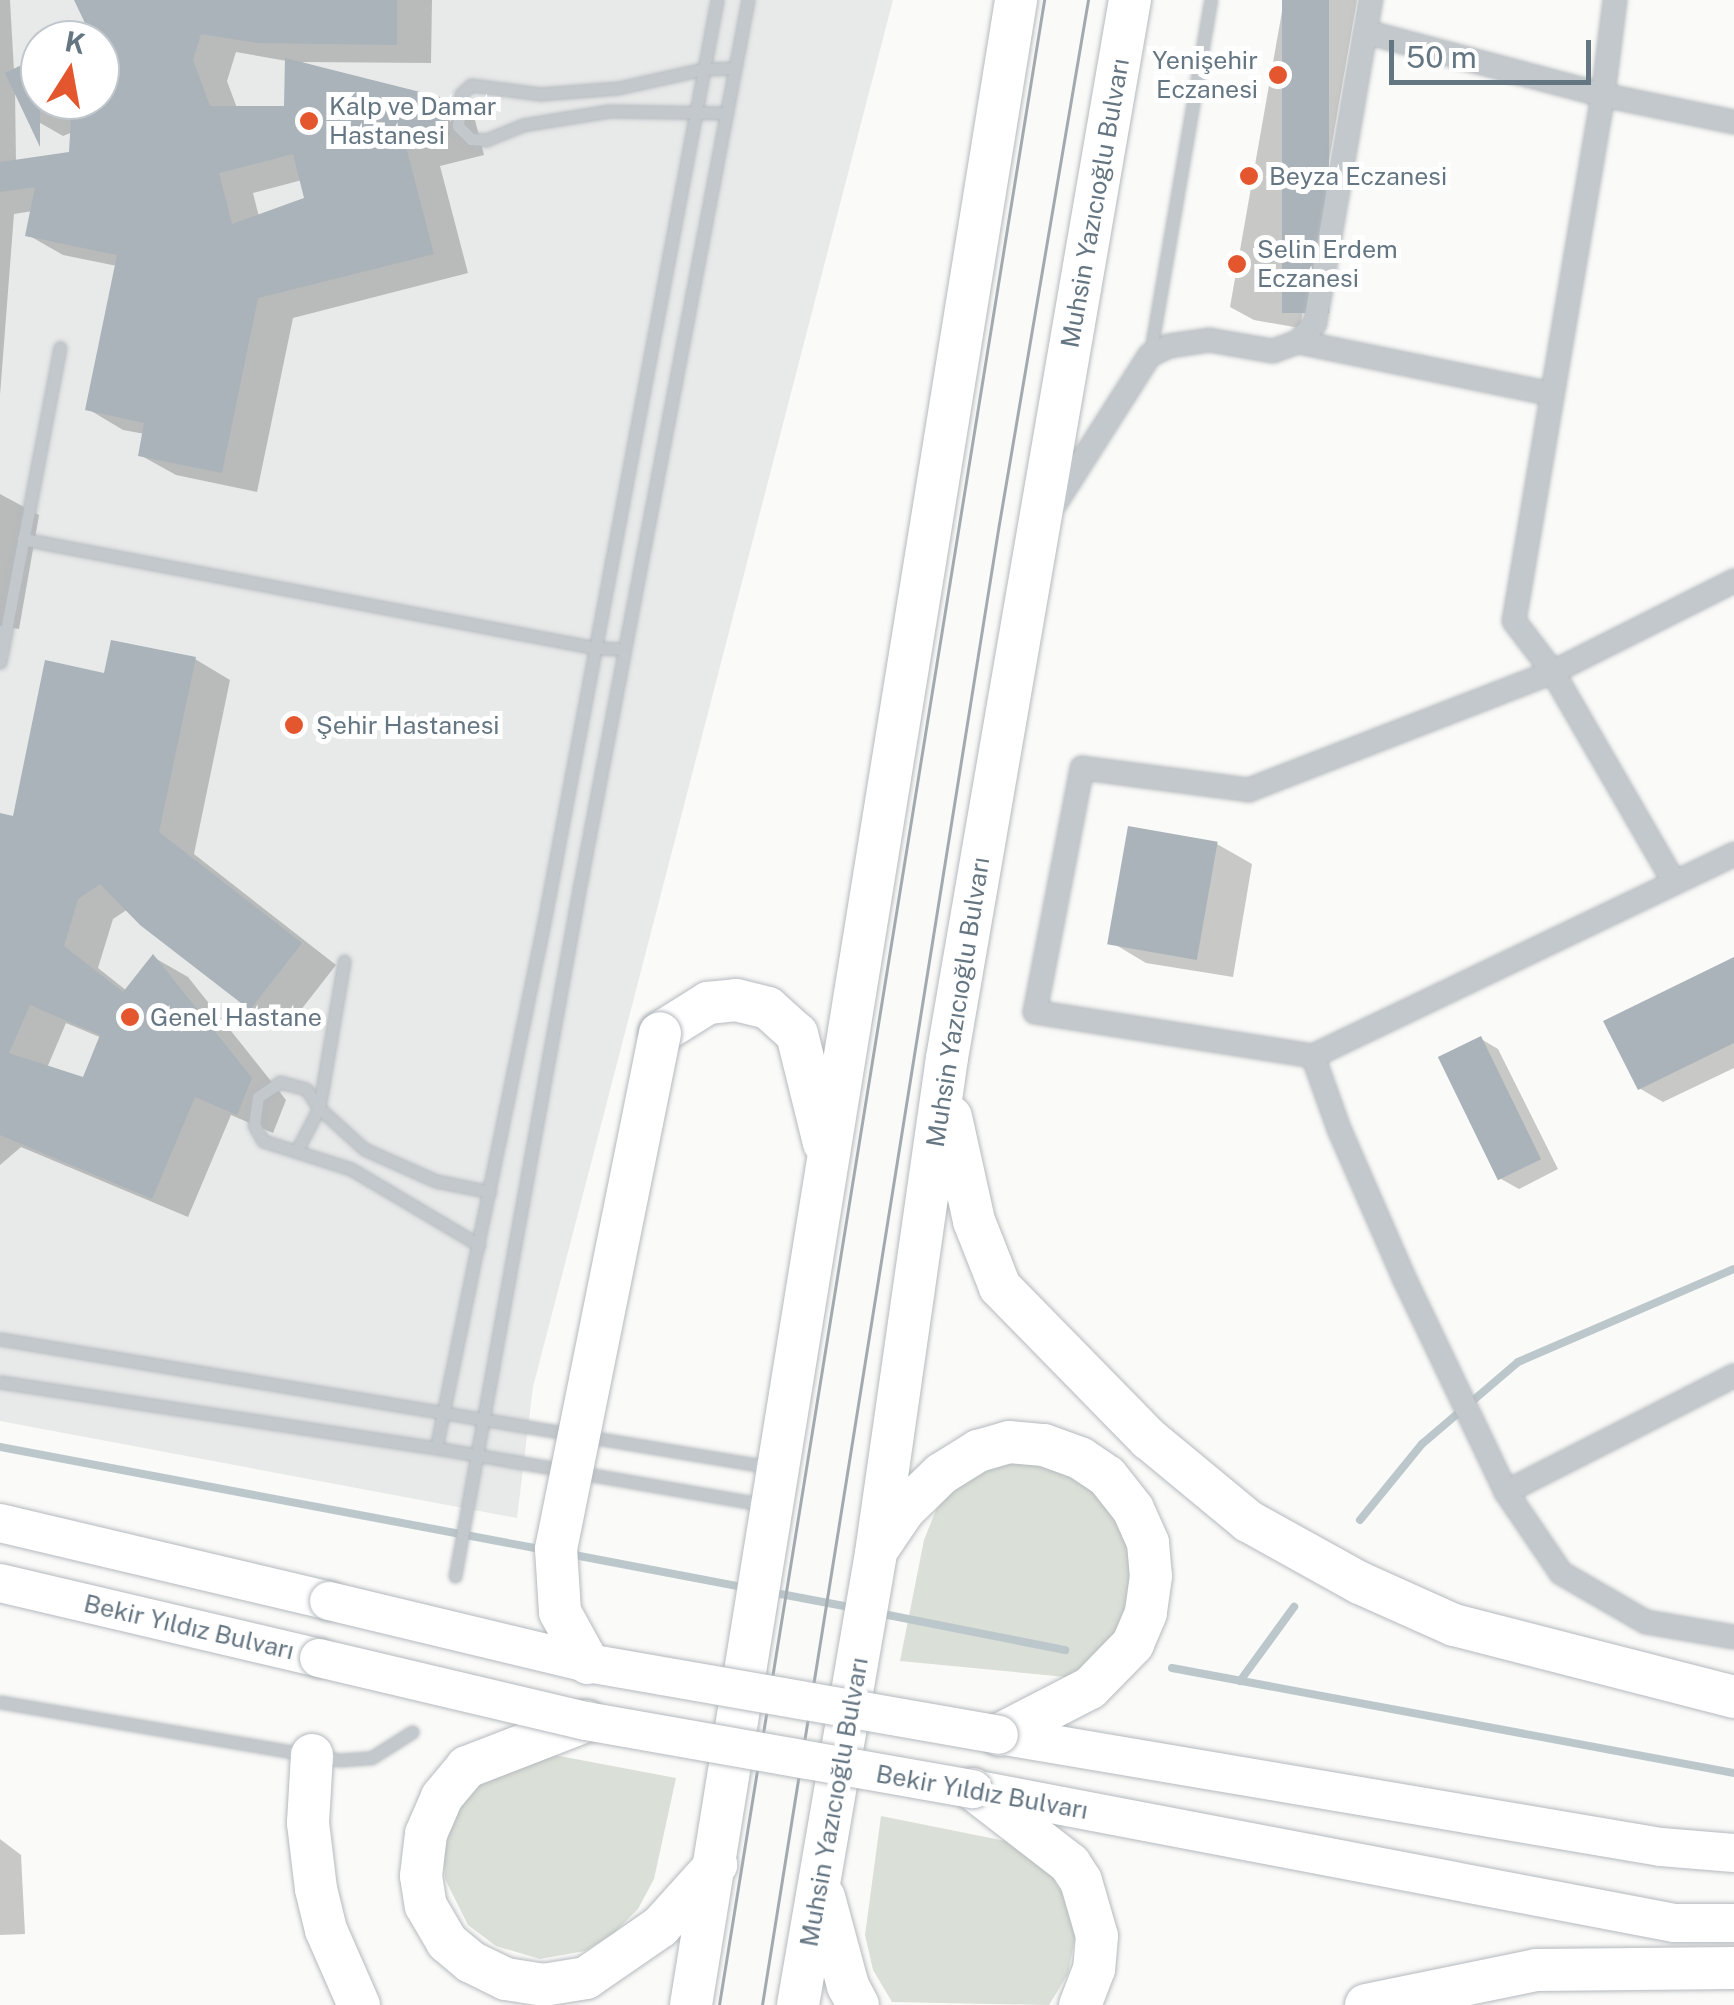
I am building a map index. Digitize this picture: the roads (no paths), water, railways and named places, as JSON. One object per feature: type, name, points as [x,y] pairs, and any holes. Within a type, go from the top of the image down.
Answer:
[{"type":"highway","points":[[691,2005],[717,1864],[1016,0]]},
{"type":"highway","name":"Muhsin Yazıcıoğlu Bulvarı","points":[[798,2005],[876,1553],[947,1058],[1130,0]]},
{"type":"highway","points":[[588,1662],[560,1612],[556,1550],[660,1032],[708,1003],[736,1000],[768,1008],[797,1034],[828,1161]]},
{"type":"highway","points":[[947,1058],[952,1138],[974,1221],[1000,1287],[1148,1440],[1248,1522],[1360,1583],[1454,1626],[1734,1697]]},
{"type":"highway","points":[[876,1553],[904,1510],[940,1474],[978,1451],[1009,1442],[1044,1445],[1080,1458],[1107,1476],[1133,1509],[1148,1543],[1151,1576],[1146,1614],[1133,1644],[1090,1688],[999,1735]]},
{"type":"highway","points":[[586,1721],[468,1767],[442,1797],[426,1834],[421,1876],[426,1906],[447,1942],[471,1962],[506,1980],[543,1985],[586,1978],[660,1927],[717,1864]]},
{"type":"highway","points":[[312,1755],[308,1823],[316,1890],[326,1930],[359,2005]]},
{"type":"highway","points":[[972,1789],[1070,1864],[1081,1881],[1098,1936],[1094,1969],[1080,2005]]},
{"type":"highway","points":[[821,1887],[848,1986],[858,2005]]},
{"type":"highway","points":[[1366,2005],[1536,1970],[1734,1968]]},
{"type":"main road","points":[[0,1523],[588,1662],[1661,1847],[1734,1853]]},
{"type":"main road","name":"Bekir Yıldız Bulvarı","points":[[0,1583],[586,1721],[972,1789],[1674,1922],[1734,1923]]},
{"type":"street","points":[[1298,342],[1320,311],[1371,0]]},
{"type":"street","points":[[1615,0],[1514,621],[1553,672],[1674,882]]},
{"type":"street","points":[[1366,32],[1602,95],[1734,122]]},
{"type":"street","points":[[1038,531],[1150,355],[1190,341],[1228,343],[1259,351],[1298,342],[1551,394]]},
{"type":"street","points":[[1734,580],[1553,672],[1249,790],[1082,768],[1035,1012],[1313,1056],[1734,854]]},
{"type":"street","points":[[1313,1056],[1339,1129],[1404,1278],[1506,1492],[1561,1573],[1646,1622],[1734,1637]]},
{"type":"street","points":[[1506,1492],[1730,1380]]},
{"type":"lane","points":[[436,1448],[596,648],[717,0]]},
{"type":"lane","points":[[455,1576],[624,649],[748,0]]},
{"type":"lane","points":[[1150,355],[1211,0]]},
{"type":"lane","points":[[727,113],[609,111],[523,125],[486,140],[471,139],[458,126],[461,94],[471,85],[540,94],[618,88],[704,69],[735,68]]},
{"type":"lane","points":[[0,662],[60,348]]},
{"type":"lane","points":[[24,539],[596,648],[624,649]]},
{"type":"lane","points":[[297,1150],[318,1108],[344,961]]},
{"type":"lane","points":[[479,1245],[351,1168],[263,1141],[254,1125],[258,1098],[280,1082],[306,1088],[318,1108],[364,1149],[436,1182],[490,1192]]},
{"type":"lane","points":[[0,1339],[482,1422],[776,1488]]},
{"type":"lane","points":[[0,1382],[476,1456],[776,1488]]},
{"type":"lane","points":[[0,1702],[340,1760],[371,1758],[412,1732]]},
{"type":"waterway","points":[[1360,1520],[1422,1444],[1518,1362],[1734,1269]]},
{"type":"waterway","points":[[0,1447],[545,1550]]},
{"type":"waterway","points":[[569,1554],[747,1588]]},
{"type":"waterway","points":[[770,1592],[855,1608]]},
{"type":"waterway","points":[[1240,1681],[1294,1607]]},
{"type":"waterway","points":[[878,1613],[1065,1650]]},
{"type":"waterway","points":[[1172,1668],[1734,1773]]},
{"type":"tram line","points":[[719,2005],[1044,0]]},
{"type":"tram line","points":[[762,2005],[999,524],[1088,0]]},
{"type":"place","name":"Yenişehir Eczanesi","points":[[1278,75]]},
{"type":"place","name":"Kalp ve Damar Hastanesi","points":[[309,121]]},
{"type":"place","name":"Beyza Eczanesi","points":[[1249,176]]},
{"type":"place","name":"Selin Erdem Eczanesi","points":[[1237,264]]},
{"type":"place","name":"Şehir Hastanesi","points":[[294,725]]},
{"type":"place","name":"Genel Hastane","points":[[130,1017]]}]
